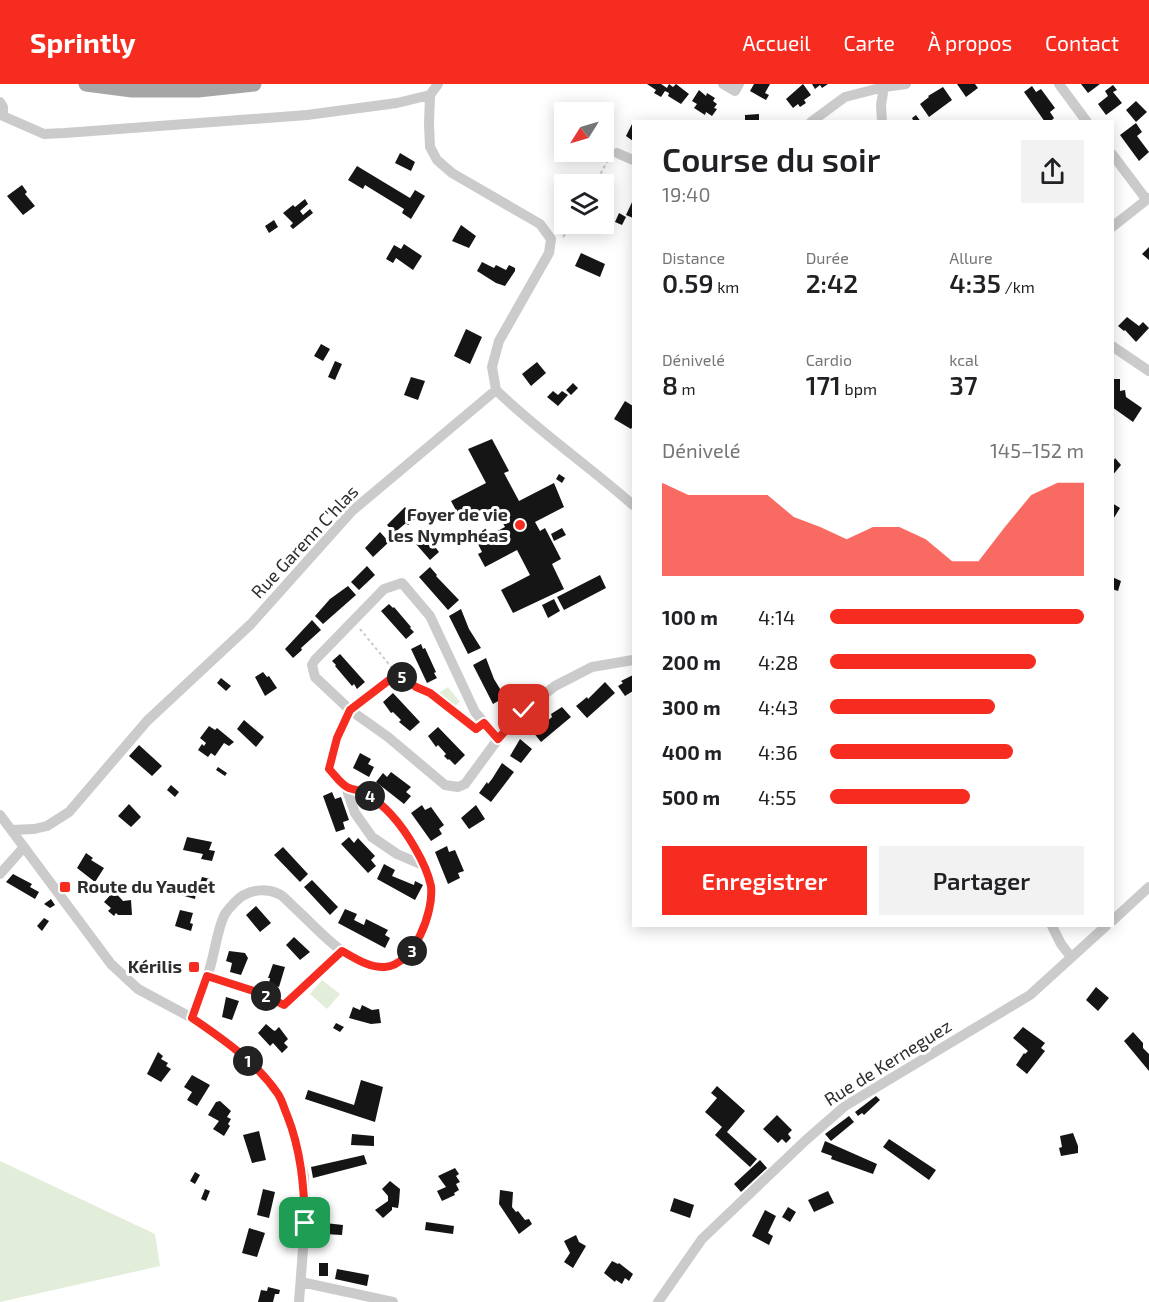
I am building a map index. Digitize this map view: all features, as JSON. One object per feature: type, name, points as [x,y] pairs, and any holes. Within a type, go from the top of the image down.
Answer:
[{"type":"main road","points":[[86,84],[132,90],[187,90],[254,84]]},
{"type":"street","points":[[438,84],[430,95],[430,147],[437,160],[452,173],[540,224],[551,239],[549,253],[499,341],[492,367],[496,390],[519,413],[595,471],[632,504]]},
{"type":"street","points":[[723,84],[735,91],[739,84]]},
{"type":"street","points":[[814,120],[844,97],[884,85],[906,84]]},
{"type":"street","points":[[1059,84],[1086,120]]},
{"type":"street","points":[[882,120],[884,85]]},
{"type":"street","points":[[0,102],[3,106],[2,119],[44,134],[307,115],[397,103],[430,95]]},
{"type":"street","points":[[617,153],[632,159]]},
{"type":"street","points":[[1114,156],[1148,199],[1114,225]]},
{"type":"street","points":[[1114,347],[1149,371]]},
{"type":"street","name":"Rue Garenn C'hlas","points":[[12,830],[47,826],[69,812],[147,721],[250,624],[352,511],[496,390]]},
{"type":"street","points":[[498,739],[475,712],[430,616],[402,583],[384,589],[312,665],[315,677],[350,710],[388,737],[445,785],[458,787],[465,784],[498,739],[524,710],[555,686],[592,667],[632,660]]},
{"type":"street","points":[[350,710],[337,738],[329,769],[346,787],[355,813],[372,837],[397,854],[425,866]]},
{"type":"street","points":[[192,1018],[225,914],[242,896],[259,890],[280,894],[342,951],[368,965],[383,968],[392,966],[405,960],[413,950],[426,917],[431,888],[425,866],[400,825],[383,806],[364,792],[346,787]]},
{"type":"street","points":[[0,814],[111,964],[138,989],[192,1018],[224,1040],[255,1066],[279,1095],[292,1128],[303,1176],[305,1223],[299,1302]]},
{"type":"street","points":[[0,874],[24,847]]},
{"type":"street","points":[[1114,919],[1149,887]]},
{"type":"street","points":[[1052,927],[1071,957]]},
{"type":"street","name":"Rue de Kerneguez","points":[[658,1302],[702,1239],[813,1133],[854,1101],[1030,995],[1105,927]]},
{"type":"street","points":[[301,1282],[393,1302]]},
{"type":"lane","points":[[284,1005],[342,951]]},
{"type":"path","points":[[601,174],[611,155],[617,153]]},
{"type":"path","points":[[551,239],[564,237],[566,234]]},
{"type":"path","points":[[353,620],[397,674],[430,693],[476,729],[484,723]]},
{"type":"path","points":[[350,710],[397,674]]},
{"type":"path","points":[[207,976],[260,993],[284,1005]]},
{"type":"green space","points":[[448,687],[460,702],[451,709],[437,694]]},
{"type":"green space","points":[[322,980],[340,994],[327,1009],[310,994]]},
{"type":"green space","points":[[0,1161],[155,1234],[160,1266],[0,1302]]},
{"type":"building","points":[[647,84],[661,84],[667,88],[669,84],[673,87],[676,84],[689,94],[681,104],[668,96],[669,93],[665,91],[661,97],[654,93],[656,90]]},
{"type":"building","points":[[754,84],[770,84],[765,93],[769,95],[766,100],[750,91]]},
{"type":"building","points":[[803,84],[811,95],[804,100],[806,103],[800,107],[798,104],[793,108],[786,99]]},
{"type":"building","points":[[812,84],[828,84],[822,88],[820,85],[815,89]]},
{"type":"building","points":[[957,84],[975,84],[978,88],[966,97]]},
{"type":"building","points":[[1081,84],[1100,84],[1088,93]]},
{"type":"building","points":[[1113,85],[1117,90],[1113,92],[1122,103],[1106,115],[1098,104],[1108,96],[1105,91]]},
{"type":"building","points":[[1032,86],[1036,92],[1041,89],[1055,108],[1050,112],[1054,118],[1044,120],[1024,92]]},
{"type":"building","points":[[943,87],[952,100],[929,117],[920,104]]},
{"type":"building","points":[[699,90],[706,96],[707,93],[715,98],[713,101],[717,104],[714,108],[717,109],[712,116],[706,112],[705,115],[694,108],[697,104],[692,101]]},
{"type":"building","points":[[1136,101],[1147,112],[1136,122],[1126,110]]},
{"type":"building","points":[[759,114],[759,120],[745,120],[745,115]]},
{"type":"building","points":[[1136,123],[1142,132],[1137,136],[1149,152],[1139,161],[1120,135]]},
{"type":"building","points":[[632,124],[632,140],[626,136]]},
{"type":"building","points":[[400,153],[415,162],[411,171],[395,163]]},
{"type":"building","points":[[357,166],[410,198],[415,190],[425,196],[411,219],[402,213],[404,209],[365,185],[363,189],[348,180]]},
{"type":"building","points":[[22,185],[27,192],[25,194],[35,206],[23,215],[7,196]]},
{"type":"building","points":[[305,199],[308,204],[300,211],[303,215],[310,209],[313,213],[293,229],[290,226],[293,223],[283,213]]},
{"type":"building","points":[[632,202],[632,218],[626,215]]},
{"type":"building","points":[[619,213],[626,217],[622,225],[615,222]]},
{"type":"building","points":[[274,220],[278,227],[269,233],[265,226]]},
{"type":"building","points":[[461,225],[476,236],[469,248],[452,241]]},
{"type":"building","points":[[404,244],[422,256],[413,270],[396,258],[393,263],[386,259],[394,245],[401,249]]},
{"type":"building","points":[[1149,247],[1149,260],[1142,254]]},
{"type":"building","points":[[581,253],[605,264],[600,277],[575,266]]},
{"type":"building","points":[[482,262],[494,268],[496,265],[506,270],[509,265],[515,268],[515,271],[505,286],[477,271]]},
{"type":"building","points":[[1127,317],[1139,326],[1143,322],[1149,328],[1136,342],[1118,326]]},
{"type":"building","points":[[466,329],[482,337],[470,364],[454,356]]},
{"type":"building","points":[[321,344],[330,349],[323,361],[314,356]]},
{"type":"building","points":[[335,361],[342,364],[335,380],[328,377]]},
{"type":"building","points":[[537,362],[546,373],[531,386],[522,374]]},
{"type":"building","points":[[411,377],[425,381],[418,400],[404,395]]},
{"type":"building","points":[[1114,379],[1120,379],[1120,391],[1125,390],[1126,397],[1142,408],[1133,422],[1114,408]]},
{"type":"building","points":[[573,383],[578,388],[571,395],[566,390]]},
{"type":"building","points":[[553,391],[558,395],[562,391],[568,395],[558,406],[547,397]]},
{"type":"building","points":[[625,401],[632,405],[631,429],[614,419]]},
{"type":"building","name":"Foyer de vie les Nymphéas","points":[[492,439],[509,471],[504,473],[519,501],[554,483],[564,507],[535,522],[540,531],[545,528],[561,559],[552,564],[564,589],[513,613],[501,590],[530,575],[517,550],[485,567],[478,554],[482,552],[477,542],[505,527],[495,508],[466,522],[461,512],[458,514],[451,501],[486,483],[468,449]]},
{"type":"building","points":[[1115,458],[1121,465],[1114,474]]},
{"type":"building","points":[[559,474],[565,478],[562,483],[556,479]]},
{"type":"building","points":[[1114,504],[1120,508],[1114,518]]},
{"type":"building","points":[[405,507],[415,519],[394,533],[387,525]]},
{"type":"building","points":[[562,528],[566,535],[554,541],[551,534]]},
{"type":"building","points":[[380,532],[389,542],[373,557],[365,548]]},
{"type":"building","points":[[426,535],[439,552],[430,560],[416,544]]},
{"type":"building","points":[[367,566],[375,575],[359,590],[351,582]]},
{"type":"building","points":[[430,567],[459,600],[448,610],[419,577]]},
{"type":"building","points":[[600,575],[606,588],[564,610],[557,597]]},
{"type":"building","points":[[1114,578],[1121,581],[1118,591],[1114,590]]},
{"type":"building","points":[[348,586],[356,595],[323,624],[315,616],[330,599]]},
{"type":"building","points":[[554,599],[560,611],[548,618],[542,605]]},
{"type":"building","points":[[389,604],[414,632],[406,639],[381,611]]},
{"type":"building","points":[[461,609],[469,629],[481,648],[468,654],[449,616]]},
{"type":"building","points":[[312,620],[321,630],[293,658],[285,649]]},
{"type":"building","points":[[421,644],[423,649],[425,648],[437,678],[427,683],[411,649]]},
{"type":"building","points":[[340,654],[365,682],[357,689],[332,661]]},
{"type":"building","points":[[486,658],[494,679],[505,697],[493,704],[473,665]]},
{"type":"building","points":[[263,672],[267,677],[269,676],[277,688],[265,696],[255,677]]},
{"type":"building","points":[[632,676],[632,692],[625,696],[618,686],[623,683],[621,681]]},
{"type":"building","points":[[221,678],[231,686],[226,691],[217,683]]},
{"type":"building","points":[[605,682],[615,693],[587,718],[576,706],[587,697],[588,699]]},
{"type":"building","points":[[393,693],[420,722],[410,731],[399,722],[401,720],[393,712],[391,713],[383,702]]},
{"type":"building","points":[[562,707],[571,717],[541,742],[533,732],[542,722],[544,724],[552,717],[551,714]]},
{"type":"building","points":[[244,720],[264,737],[256,747],[237,729]]},
{"type":"building","points":[[209,726],[215,730],[217,728],[234,742],[229,746],[224,743],[215,756],[211,753],[208,757],[198,750],[202,744],[204,746],[206,743],[200,738]]},
{"type":"building","points":[[438,727],[465,755],[455,765],[444,756],[446,754],[438,745],[436,747],[428,736]]},
{"type":"building","points":[[520,739],[532,749],[521,763],[510,756]]},
{"type":"building","points":[[139,745],[162,766],[152,776],[129,756]]},
{"type":"building","points":[[360,753],[371,759],[368,764],[374,767],[369,777],[353,768]]},
{"type":"building","points":[[502,763],[514,772],[491,802],[479,793]]},
{"type":"building","points":[[218,767],[227,773],[225,776],[216,770]]},
{"type":"building","points":[[391,772],[411,787],[406,792],[411,796],[404,804],[376,782],[383,773],[387,777]]},
{"type":"building","points":[[171,785],[179,792],[175,797],[167,790]]},
{"type":"building","points":[[332,792],[335,799],[341,797],[349,820],[343,822],[345,829],[336,832],[323,796]]},
{"type":"building","points":[[129,804],[141,817],[131,827],[118,816]]},
{"type":"building","points":[[422,805],[425,810],[431,807],[444,825],[439,829],[442,834],[431,841],[411,813]]},
{"type":"building","points":[[476,805],[485,819],[469,829],[461,818]]},
{"type":"building","points":[[187,837],[212,842],[209,850],[215,851],[212,861],[201,859],[203,854],[183,850]]},
{"type":"building","points":[[349,837],[354,843],[358,838],[375,856],[371,860],[376,866],[368,873],[341,844]]},
{"type":"building","points":[[447,846],[449,852],[455,850],[464,871],[458,873],[460,878],[448,884],[435,852]]},
{"type":"building","points":[[283,847],[308,874],[300,882],[274,855]]},
{"type":"building","points":[[86,853],[93,858],[91,860],[104,868],[95,882],[77,868]]},
{"type":"building","points":[[384,864],[395,870],[392,876],[414,885],[415,881],[423,885],[415,900],[377,879]]},
{"type":"building","points":[[13,874],[32,884],[30,887],[39,892],[35,899],[6,882]]},
{"type":"building","points":[[202,877],[210,879],[204,895],[196,893],[195,899],[181,895],[182,889],[188,891],[191,880],[200,883]]},
{"type":"building","points":[[312,880],[338,907],[330,915],[304,887]]},
{"type":"building","points":[[114,891],[123,901],[131,900],[132,915],[116,913],[114,916],[108,911],[111,908],[104,902]]},
{"type":"building","points":[[51,899],[55,905],[50,908],[44,904]]},
{"type":"building","points":[[256,906],[271,923],[260,932],[246,915]]},
{"type":"building","points":[[345,909],[357,914],[354,920],[364,925],[366,919],[388,930],[385,935],[390,938],[385,948],[338,923]]},
{"type":"building","points":[[180,910],[193,913],[190,923],[193,924],[191,931],[175,926]]},
{"type":"building","points":[[44,918],[49,921],[42,931],[37,926]]},
{"type":"building","points":[[294,937],[310,952],[300,960],[286,945]]},
{"type":"building","points":[[229,951],[245,953],[248,958],[241,975],[230,972],[232,963],[226,961]]},
{"type":"building","points":[[273,964],[285,967],[279,987],[269,984],[270,978],[268,978]]},
{"type":"building","points":[[1096,987],[1109,998],[1098,1011],[1086,1000]]},
{"type":"building","points":[[226,997],[239,1001],[232,1020],[222,1017]]},
{"type":"building","points":[[362,1005],[372,1010],[379,1009],[381,1023],[371,1024],[349,1018],[353,1007],[360,1010]]},
{"type":"building","points":[[336,1023],[344,1027],[340,1032],[333,1028]]},
{"type":"building","points":[[266,1024],[275,1031],[279,1027],[288,1039],[284,1043],[288,1047],[282,1053],[273,1043],[270,1046],[258,1033]]},
{"type":"building","points":[[1023,1027],[1045,1043],[1041,1048],[1045,1051],[1027,1074],[1016,1065],[1028,1051],[1013,1038]]},
{"type":"building","points":[[1133,1032],[1149,1054],[1149,1071],[1124,1041]]},
{"type":"building","points":[[158,1052],[163,1056],[161,1059],[168,1063],[166,1066],[171,1069],[161,1082],[147,1074]]},
{"type":"building","points":[[192,1075],[210,1085],[197,1106],[187,1100],[192,1092],[184,1087]]},
{"type":"building","points":[[361,1080],[383,1087],[375,1122],[305,1099],[308,1090],[354,1105]]},
{"type":"building","points":[[717,1086],[745,1111],[727,1132],[757,1159],[750,1167],[715,1135],[722,1127],[705,1112],[717,1098],[711,1093]]},
{"type":"building","points":[[876,1096],[880,1100],[864,1115],[862,1113],[858,1116],[855,1112]]},
{"type":"building","points":[[220,1101],[231,1111],[227,1117],[231,1119],[228,1124],[230,1126],[224,1136],[213,1129],[219,1121],[208,1115],[216,1102]]},
{"type":"building","points":[[777,1115],[792,1130],[788,1134],[791,1138],[786,1143],[782,1139],[778,1143],[763,1129]]},
{"type":"building","points":[[849,1116],[854,1122],[831,1141],[825,1134]]},
{"type":"building","points":[[259,1131],[266,1160],[252,1163],[243,1135]]},
{"type":"building","points":[[1073,1133],[1078,1153],[1061,1156],[1060,1136]]},
{"type":"building","points":[[352,1134],[374,1136],[374,1146],[351,1145]]},
{"type":"building","points":[[889,1139],[936,1170],[929,1180],[883,1147]]},
{"type":"building","points":[[825,1141],[877,1164],[873,1174],[831,1159],[832,1156],[821,1152]]},
{"type":"building","points":[[364,1155],[367,1164],[313,1178],[311,1167]]},
{"type":"building","points":[[760,1160],[767,1168],[741,1192],[734,1184]]},
{"type":"building","points":[[455,1168],[459,1174],[456,1176],[460,1182],[456,1184],[459,1190],[454,1193],[455,1195],[442,1201],[437,1191],[446,1187],[438,1176]]},
{"type":"building","points":[[195,1172],[200,1175],[195,1184],[190,1181]]},
{"type":"building","points":[[390,1181],[400,1189],[398,1208],[392,1207],[392,1210],[383,1218],[375,1210],[388,1201],[388,1196],[382,1189]]},
{"type":"building","points":[[205,1189],[210,1191],[206,1201],[201,1199]]},
{"type":"building","points":[[263,1189],[275,1192],[269,1218],[257,1215]]},
{"type":"building","points":[[500,1190],[513,1192],[512,1207],[525,1220],[529,1219],[532,1224],[519,1234],[499,1204]]},
{"type":"building","points":[[828,1191],[834,1203],[814,1212],[808,1200]]},
{"type":"building","points":[[674,1198],[694,1205],[690,1218],[670,1211]]},
{"type":"building","points":[[788,1207],[796,1212],[790,1222],[782,1217]]},
{"type":"building","points":[[765,1210],[776,1216],[768,1233],[773,1236],[769,1245],[752,1236]]},
{"type":"building","points":[[426,1222],[454,1226],[453,1234],[425,1230]]},
{"type":"building","points":[[325,1223],[343,1225],[342,1235],[324,1234]]},
{"type":"building","points":[[249,1228],[265,1233],[257,1257],[242,1253]]},
{"type":"building","points":[[576,1235],[579,1242],[586,1246],[573,1268],[564,1262],[570,1253],[564,1241]]},
{"type":"building","points":[[612,1261],[619,1263],[633,1274],[629,1281],[625,1278],[622,1284],[616,1280],[615,1282],[604,1273]]},
{"type":"building","points":[[319,1263],[328,1263],[328,1276],[319,1276]]},
{"type":"building","points":[[337,1269],[369,1275],[367,1286],[335,1279]]},
{"type":"building","points":[[268,1287],[280,1290],[279,1294],[275,1294],[273,1302],[258,1302],[261,1290],[267,1291]]},
{"type":"place","name":"Foyer de vie les Nymphéas","points":[[520,525]]},
{"type":"place","name":"Route du Yaudet","points":[[65,887]]},
{"type":"place","name":"Kérilis","points":[[194,967]]},
{"type":"route","points":[[305,1223],[303,1176],[292,1128],[279,1095],[255,1066],[224,1040],[192,1018],[198,997],[207,976],[260,993],[284,1005],[342,951],[368,965],[383,968],[405,960],[413,950],[430,901],[431,888],[425,866],[400,825],[383,806],[364,792],[346,787],[329,769],[337,738],[350,710],[397,674],[430,693],[476,729],[484,723],[498,739],[524,710]]}]
